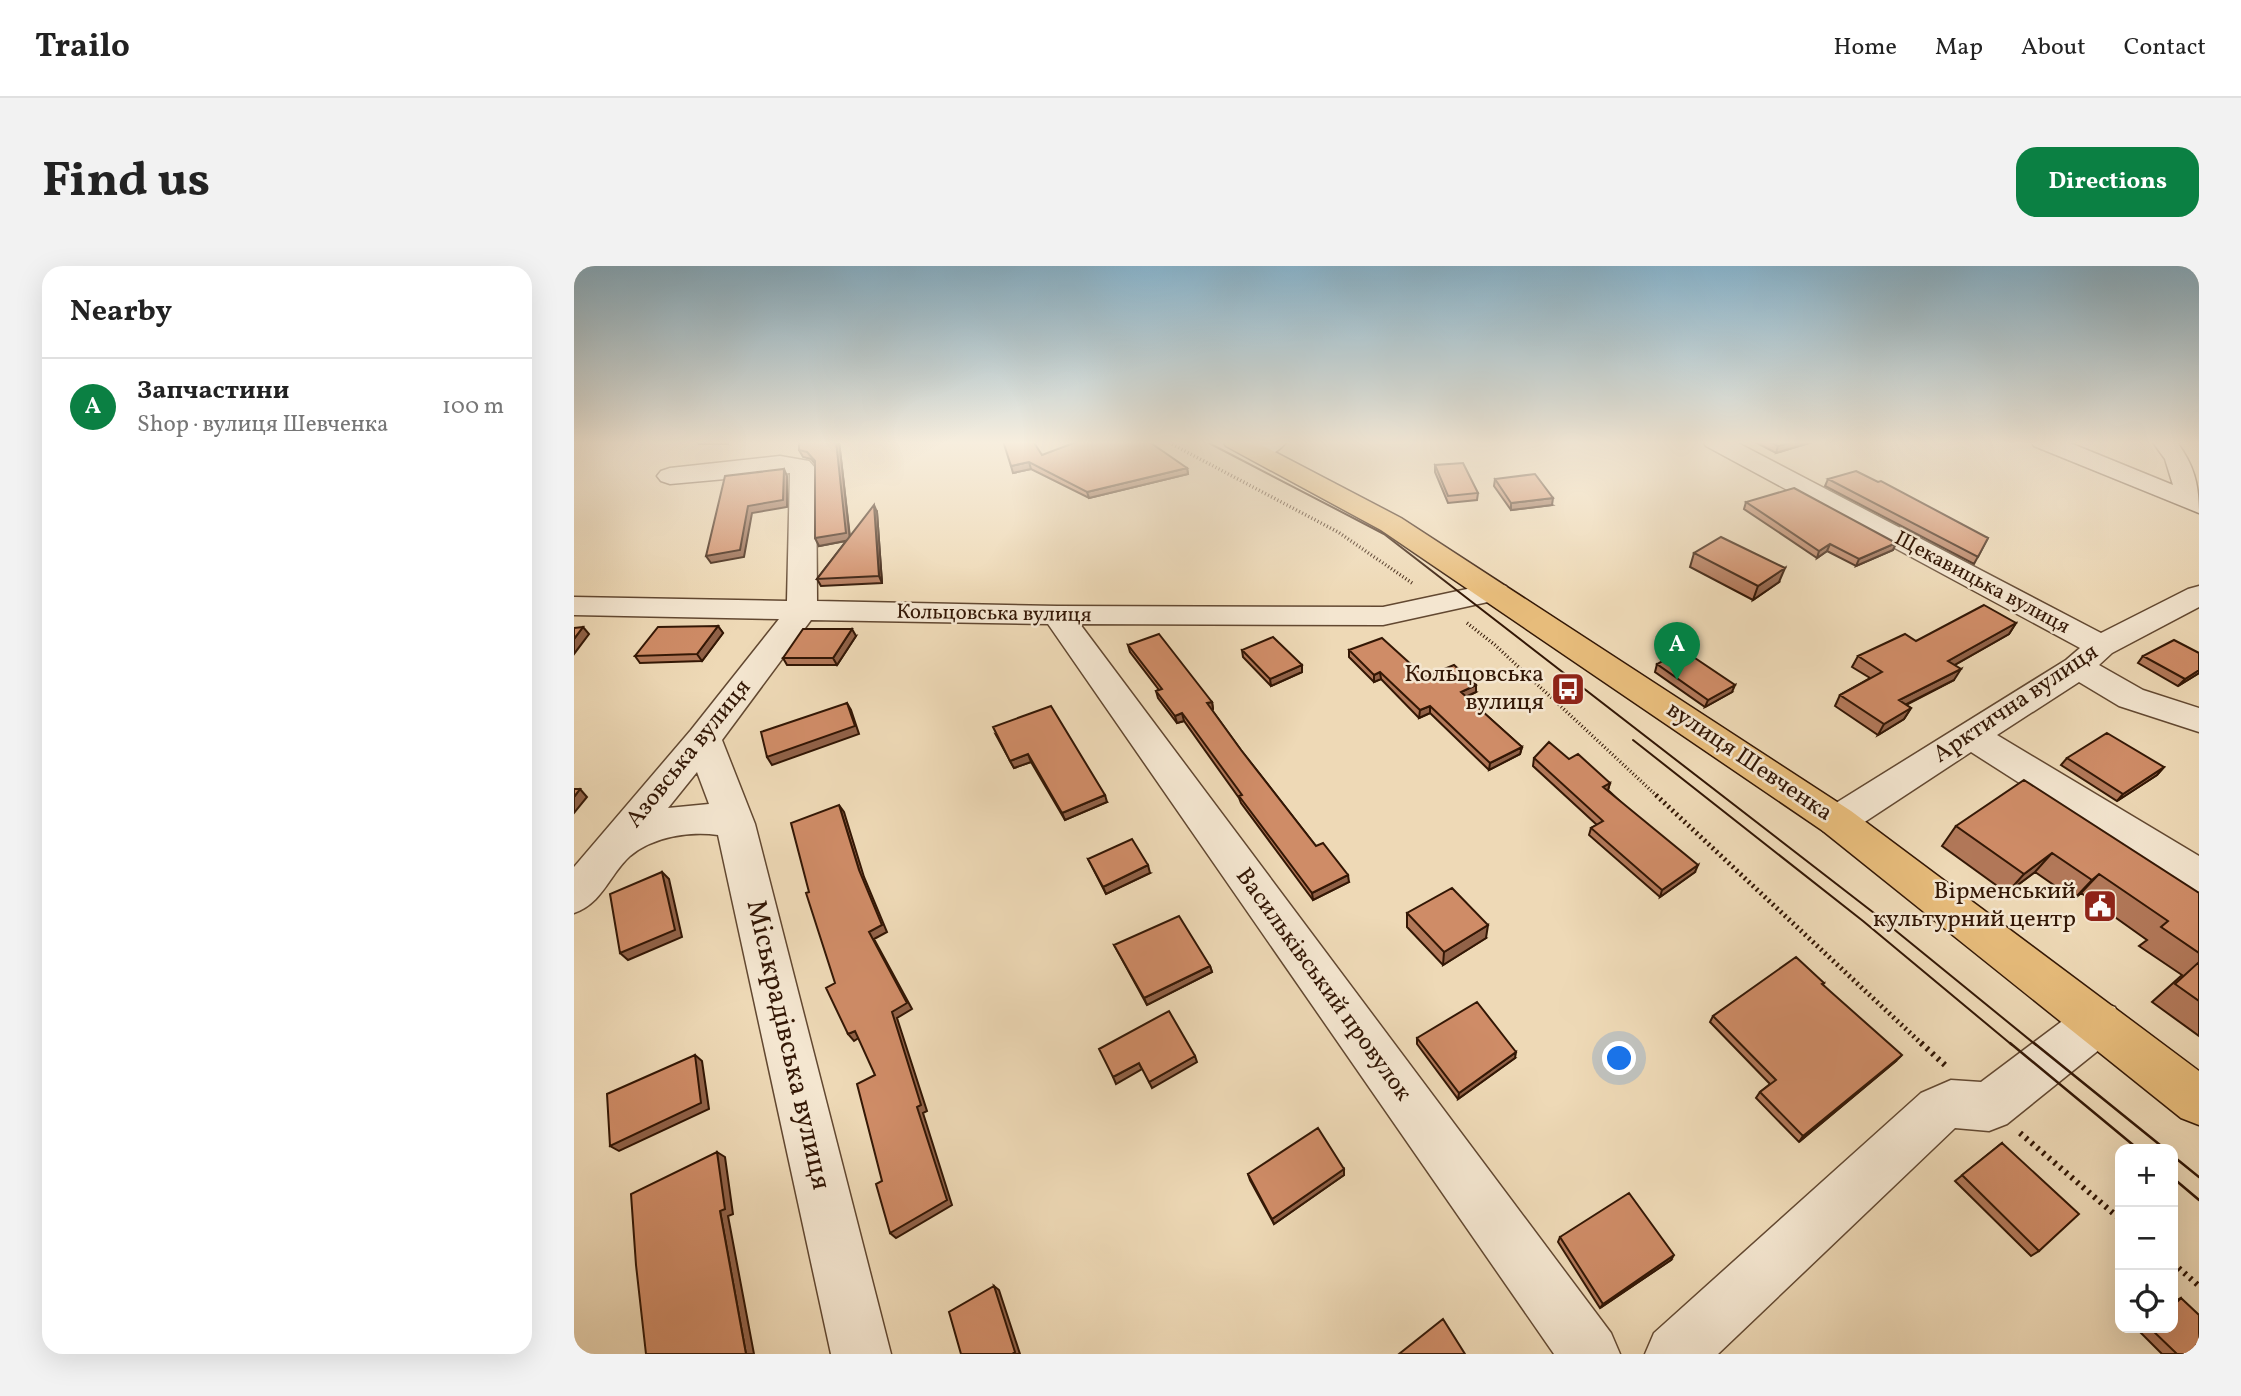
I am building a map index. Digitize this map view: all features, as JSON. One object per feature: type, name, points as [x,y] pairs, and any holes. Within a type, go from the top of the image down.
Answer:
[{"type":"main road","name":"вулиця Шевченка","points":[[1336,492],[1495,592],[1837,821],[2199,1101]]},
{"type":"street","points":[[802,610],[803,492]]},
{"type":"street","name":"Щекавицька вулиця","points":[[1803,492],[2089,657],[2132,698],[2199,720]]},
{"type":"street","points":[[2166,492],[2195,504]]},
{"type":"street","name":"Кольцовська вулиця","points":[[574,606],[1057,615],[1383,616],[1495,592]]},
{"type":"street","name":"Арктична вулиця","points":[[1837,821],[2089,657],[2199,595]]},
{"type":"street","name":"Азовська вулиця","points":[[574,896],[704,739],[802,610]]},
{"type":"street","name":"Васильківський провулок","points":[[1057,615],[1590,1354]]},
{"type":"street","points":[[1971,736],[2199,876]]},
{"type":"street","name":"Міськрадівська вулиця","points":[[704,739],[735,824],[861,1354]]},
{"type":"street","points":[[615,847],[640,832],[667,822],[694,817],[716,818],[735,824]]},
{"type":"street","points":[[1675,1354],[1939,1110],[1951,1104],[1989,1107],[2098,1022]]},
{"type":"path","points":[[1262,492],[1338,532],[1442,603],[1496,645],[1989,1107],[2115,1215]]},
{"type":"path","points":[[2178,1268],[2199,1286]]},
{"type":"building","points":[[721,492],[783,492],[783,500],[748,506],[740,550],[706,556]]},
{"type":"building","points":[[815,492],[842,492],[846,533],[815,538]]},
{"type":"building","points":[[1446,492],[1478,493],[1448,496]]},
{"type":"building","points":[[1504,492],[1548,492],[1553,498],[1511,503]]},
{"type":"building","points":[[1781,492],[1801,492],[1896,543],[1859,559],[1830,544],[1819,551],[1746,502]]},
{"type":"building","points":[[1853,492],[1901,492],[1988,538],[1978,557]]},
{"type":"building","points":[[874,505],[879,576],[817,579]]},
{"type":"building","points":[[1721,537],[1785,568],[1758,586],[1694,553]]},
{"type":"building","points":[[1984,605],[2016,623],[1948,661],[1961,669],[1899,700],[1911,708],[1884,724],[1840,695],[1882,672],[1858,656],[1905,634],[1916,641]]},
{"type":"building","points":[[718,626],[697,654],[635,656],[658,627]]},
{"type":"building","points":[[583,627],[574,639],[574,628]]},
{"type":"building","points":[[803,629],[852,629],[833,658],[783,658]]},
{"type":"building","points":[[1159,634],[1212,702],[1207,703],[1241,750],[1316,846],[1323,843],[1348,875],[1312,893],[1239,796],[1242,795],[1182,713],[1175,716],[1156,691],[1162,689],[1128,645]]},
{"type":"building","points":[[1273,637],[1302,665],[1270,679],[1242,650]]},
{"type":"building","points":[[1382,638],[1425,677],[1454,665],[1476,685],[1461,692],[1522,747],[1490,763],[1430,706],[1420,710],[1380,672],[1374,675],[1349,650]]},
{"type":"building","points":[[2174,640],[2199,653],[2199,670],[2185,679],[2143,656]]},
{"type":"building","points":[[1683,650],[1735,685],[1708,700],[1657,664]]},
{"type":"building","points":[[847,703],[855,726],[767,757],[761,732]]},
{"type":"building","points":[[1051,706],[1105,795],[1062,813],[1028,754],[1010,761],[993,727]]},
{"type":"building","points":[[2107,733],[2164,767],[2123,794],[2067,758]]},
{"type":"building","points":[[1549,742],[1569,759],[1578,754],[1610,783],[1603,787],[1698,865],[1662,890],[1591,828],[1603,821],[1534,758]]},
{"type":"building","points":[[2024,780],[2199,893],[2199,953],[2161,927],[2168,921],[2099,874],[2092,880],[2052,853],[2024,874],[1956,826]]},
{"type":"building","points":[[839,805],[859,870],[882,925],[869,932],[907,1003],[892,1012],[921,1105],[917,1107],[947,1200],[890,1233],[876,1184],[882,1181],[857,1084],[875,1075],[855,1031],[848,1034],[826,988],[835,983],[806,893],[809,892],[791,823]]},
{"type":"building","points":[[1132,839],[1148,865],[1103,887],[1088,859]]},
{"type":"building","points":[[662,872],[675,930],[620,953],[610,894]]},
{"type":"building","points":[[1452,888],[1488,925],[1444,952],[1407,913]]},
{"type":"building","points":[[1179,916],[1210,966],[1144,998],[1114,945]]},
{"type":"building","points":[[1796,957],[1824,983],[1822,984],[1902,1055],[1803,1136],[1760,1092],[1776,1080],[1713,1016]]},
{"type":"building","points":[[2199,962],[2199,1001],[2175,984]]},
{"type":"building","points":[[1477,1002],[1516,1052],[1459,1093],[1417,1038]]},
{"type":"building","points":[[1169,1011],[1195,1056],[1149,1082],[1139,1063],[1113,1077],[1099,1049]]},
{"type":"building","points":[[695,1055],[701,1103],[610,1146],[607,1094]]},
{"type":"building","points":[[1318,1128],[1344,1169],[1272,1219],[1248,1174]]},
{"type":"building","points":[[2002,1143],[2079,1214],[2039,1251],[1962,1175]]},
{"type":"building","points":[[717,1152],[725,1209],[720,1211],[746,1354],[646,1354],[631,1194]]},
{"type":"building","points":[[1629,1193],[1674,1255],[1603,1304],[1560,1237]]},
{"type":"building","points":[[994,1286],[1015,1352],[961,1354],[949,1312]]},
{"type":"building","points":[[2181,1298],[2199,1315],[2199,1354],[2177,1354],[2155,1333],[2178,1333],[2178,1301]]},
{"type":"building","points":[[1443,1319],[1465,1354],[1399,1354]]},
{"type":"tram line","points":[[1303,492],[1384,534],[1874,913],[2036,1045]]},
{"type":"tram line","points":[[1633,740],[1863,921],[2012,1045]]},
{"type":"tram line","points":[[2010,1043],[2132,1144]]},
{"type":"tram line","points":[[2034,1043],[2159,1144]]},
{"type":"tram line","points":[[2178,1160],[2199,1177]]},
{"type":"tram line","points":[[2178,1182],[2199,1200]]},
{"type":"place","name":"Запчастини","points":[[1677,680]]},
{"type":"place","name":"Кольцовська вулиця","points":[[1568,689]]},
{"type":"place","name":"Вірменський культурний центр","points":[[2100,906]]}]
